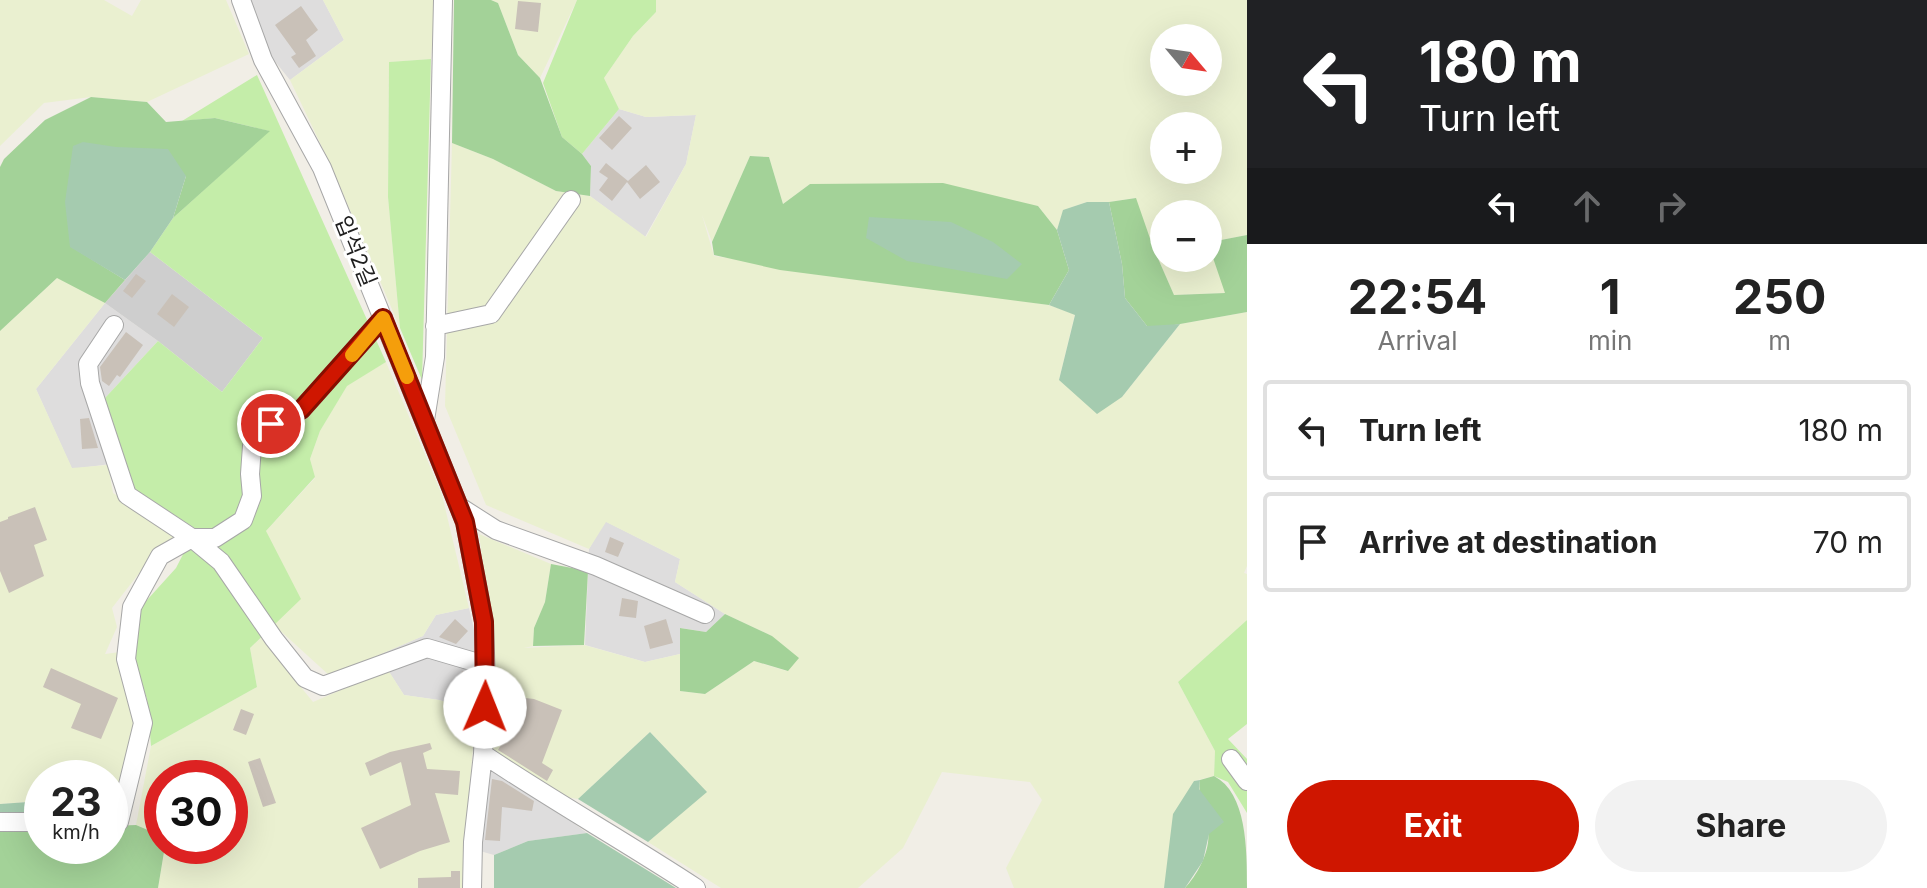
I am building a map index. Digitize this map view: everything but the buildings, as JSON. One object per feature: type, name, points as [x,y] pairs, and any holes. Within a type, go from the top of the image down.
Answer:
[{"type":"street","name":"입석2길","points":[[241,0],[263,60],[322,168],[465,522],[484,622],[485,665],[483,754],[473,842],[472,888]]},
{"type":"street","points":[[425,421],[435,357],[443,0]]},
{"type":"street","points":[[435,326],[491,314],[571,200]]},
{"type":"street","points":[[128,785],[143,723],[126,659],[132,607],[160,556],[192,538],[215,538],[243,520],[252,496],[252,446],[271,424],[301,410],[383,318]]},
{"type":"street","points":[[114,325],[88,364],[90,383],[127,495],[192,538],[221,562],[305,678],[323,686],[427,648],[485,665]]},
{"type":"street","points":[[460,507],[496,530],[596,566],[705,614]]},
{"type":"street","points":[[483,754],[696,888]]},
{"type":"street","points":[[1231,759],[1247,781]]},
{"type":"street","points":[[0,822],[24,822]]},
{"type":"shaded area","points":[[248,0],[323,0],[344,40],[290,80],[273,59]]},
{"type":"shaded area","points":[[619,109],[646,117],[696,115],[686,164],[645,237],[590,196],[591,166],[582,154]]},
{"type":"shaded area","points":[[150,252],[263,338],[222,392],[105,303]]},
{"type":"shaded area","points":[[105,303],[158,341],[105,398],[126,462],[72,469],[36,389]]},
{"type":"shaded area","points":[[605,521],[680,559],[675,582],[725,614],[706,632],[681,628],[680,654],[645,662],[585,645],[589,549]]},
{"type":"shaded area","points":[[469,608],[480,656],[476,710],[404,695],[378,655],[423,636],[436,615]]},
{"type":"shaded area","points":[[488,764],[587,833],[528,841],[494,855],[480,851]]},
{"type":"green space","points":[[0,0],[104,0],[132,16],[141,0],[226,0],[249,54],[147,102],[91,97],[44,103],[0,146]]},
{"type":"green space","points":[[323,0],[435,0],[431,59],[389,62],[388,197],[400,328],[332,168],[290,80],[344,40]]},
{"type":"green space","points":[[454,0],[491,0],[498,3],[518,55],[540,78],[562,137],[591,166],[590,196],[556,191],[493,159],[452,143]]},
{"type":"green space","points":[[491,0],[577,0],[540,78],[518,55],[498,3]]},
{"type":"green space","points":[[577,0],[656,0],[656,12],[633,36],[604,78],[619,109],[582,154],[562,137],[543,83]]},
{"type":"green space","points":[[656,0],[1247,0],[1247,235],[1222,240],[1222,200],[1150,200],[1150,239],[1135,198],[1087,202],[1064,210],[1057,230],[1038,206],[861,184],[810,184],[783,204],[769,157],[750,156],[712,242],[702,215],[714,256],[1049,305],[1075,314],[1059,380],[1122,397],[1180,324],[1247,312],[1247,566],[1244,573],[1247,574],[1247,620],[1178,682],[1215,751],[1214,776],[1194,781],[1164,888],[1014,888],[1006,868],[1042,800],[1030,782],[942,772],[903,848],[858,888],[721,888],[648,842],[706,792],[650,732],[578,799],[554,795],[486,751],[494,649],[479,534],[551,564],[545,602],[534,628],[533,646],[524,648],[584,645],[645,662],[680,654],[680,691],[705,694],[754,661],[787,671],[772,636],[725,614],[675,582],[680,559],[606,522],[589,549],[486,505],[445,406],[452,143],[493,159],[556,191],[590,196],[646,237],[686,164],[696,115],[646,117],[619,109],[604,78],[633,36],[656,12]]},
{"type":"green space","points":[[431,59],[422,380],[400,328],[388,197],[389,62]]},
{"type":"green space","points":[[257,75],[386,362],[347,386],[320,431],[310,459],[315,477],[266,531],[301,599],[250,648],[257,687],[151,746],[147,699],[131,653],[138,610],[176,568],[196,529],[135,489],[105,398],[158,341],[222,392],[263,338],[150,252],[173,218],[269,131],[215,118],[182,121]]},
{"type":"green space","points":[[91,97],[147,102],[166,122],[215,118],[270,131],[173,218],[186,176],[70,246],[125,280],[105,303],[57,278],[0,331],[0,167],[4,159],[45,120]]},
{"type":"green space","points":[[83,142],[168,149],[186,176],[173,218],[150,252],[125,280],[70,247],[65,202],[73,146]]},
{"type":"green space","points":[[750,156],[769,157],[783,204],[810,184],[943,183],[1038,206],[1057,230],[1069,270],[1049,305],[780,270],[714,255],[712,242]]},
{"type":"green space","points":[[1136,198],[1150,238],[1150,272],[1164,272],[1174,295],[1225,293],[1218,272],[1222,272],[1222,240],[1247,235],[1247,312],[1169,326],[1147,326],[1125,298],[1122,264],[1109,202]]},
{"type":"green space","points":[[1087,202],[1109,202],[1122,264],[1125,298],[1147,326],[1180,324],[1122,397],[1097,414],[1059,380],[1075,315],[1049,305],[1069,270],[1057,230],[1063,210]]},
{"type":"green space","points":[[869,217],[951,222],[993,242],[1022,264],[1007,279],[907,261],[866,238]]},
{"type":"green space","points":[[1222,251],[1226,293],[1174,295],[1164,272],[1222,272]]},
{"type":"green space","points":[[58,277],[105,303],[36,389],[72,468],[108,465],[113,493],[182,537],[151,558],[112,608],[117,627],[105,654],[120,652],[138,722],[128,763],[128,760],[24,760],[24,802],[0,804],[0,331]]},
{"type":"green space","points":[[386,362],[442,495],[469,608],[436,615],[423,636],[330,676],[274,625],[266,531],[315,478],[310,459],[320,431],[347,385]]},
{"type":"green space","points":[[551,564],[588,571],[584,645],[533,646],[534,628],[545,602]]},
{"type":"green space","points":[[725,614],[772,636],[799,658],[788,671],[754,661],[705,694],[680,691],[680,628],[706,632]]},
{"type":"green space","points":[[1247,620],[1247,724],[1228,739],[1247,759],[1247,813],[1228,782],[1214,776],[1215,751],[1178,682]]},
{"type":"green space","points":[[261,638],[313,702],[388,670],[404,695],[476,710],[465,847],[466,888],[158,888],[162,864],[248,864],[248,760],[148,760],[151,746],[257,687],[250,648]]},
{"type":"green space","points":[[650,732],[707,792],[648,842],[578,799]]},
{"type":"green space","points":[[1214,776],[1225,784],[1239,809],[1245,840],[1247,888],[1185,888],[1199,869],[1208,846],[1200,780]]},
{"type":"green space","points":[[1200,780],[1199,789],[1224,822],[1209,834],[1203,861],[1185,888],[1164,888],[1173,814],[1194,781]]},
{"type":"green space","points":[[144,783],[144,828],[136,825]]},
{"type":"green space","points":[[24,802],[24,816],[0,816],[0,804]]},
{"type":"green space","points":[[128,825],[144,828],[144,864],[162,864],[158,888],[0,888],[0,829],[24,828],[24,864],[128,864]]},
{"type":"green space","points":[[587,833],[676,888],[494,888],[494,855],[528,841]]},
{"type":"slow traffic","points":[[352,355],[383,318],[407,377]]},
{"type":"route","points":[[271,424],[301,410],[383,318],[465,522],[484,622],[485,707]]}]
